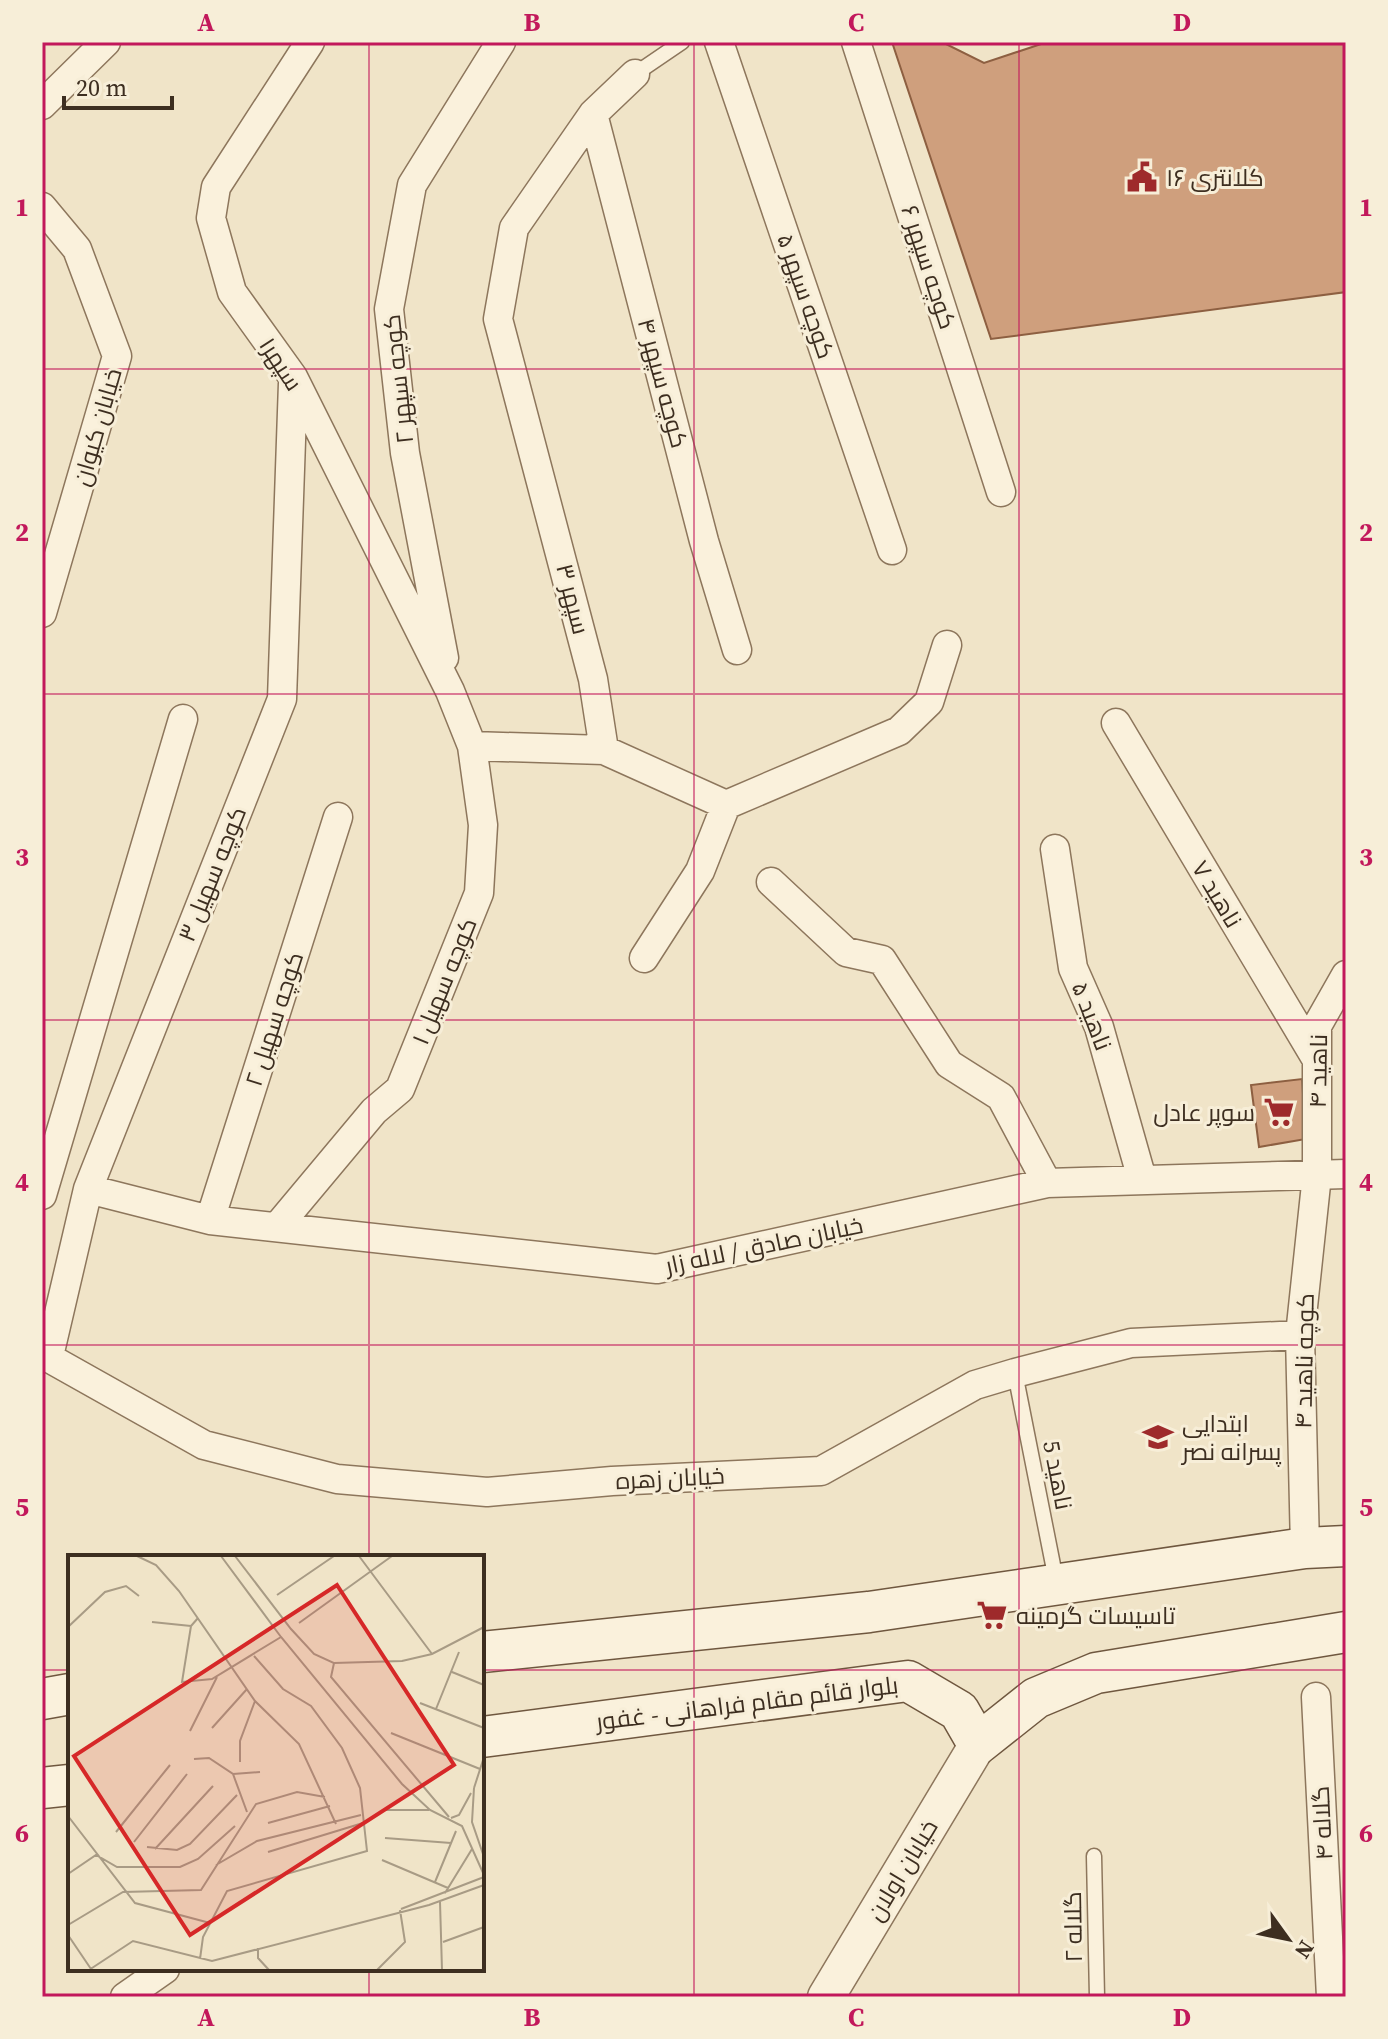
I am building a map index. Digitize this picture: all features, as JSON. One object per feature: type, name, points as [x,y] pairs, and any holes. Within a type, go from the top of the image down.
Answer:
[{"type":"main road","points":[[484,1652],[869,1612],[1305,1548],[1346,1546]]},
{"type":"main road","points":[[978,1744],[1036,1698],[1096,1673],[1346,1632]]},
{"type":"main road","name":"بلوار قائم مقام فراهانی - غفور","points":[[484,1737],[908,1681],[959,1711],[978,1744]]},
{"type":"main road","points":[[42,1699],[68,1694]]},
{"type":"main road","points":[[42,1788],[68,1785]]},
{"type":"street","points":[[42,105],[106,42]]},
{"type":"street","name":"سپهر۱","points":[[310,42],[216,187],[211,218],[232,292],[293,377],[450,691]]},
{"type":"street","name":"کوچه سپهر ۲","points":[[450,691],[405,453],[389,309],[412,185],[501,42]]},
{"type":"street","name":"کوچه سپهر ۵","points":[[719,42],[892,550]]},
{"type":"street","name":"کوچه سپهر ۶","points":[[856,42],[1001,492]]},
{"type":"street","name":"سپهر ۳","points":[[604,750],[593,679],[498,319],[514,228],[593,114],[635,74]]},
{"type":"street","name":"کوچه سپهر ۴","points":[[593,114],[704,541],[737,650]]},
{"type":"street","name":"خیابان کیوان","points":[[42,207],[77,249],[117,356],[42,613]]},
{"type":"street","name":"کوچه سهیل ۳","points":[[45,1355],[88,1189],[282,699],[293,377]]},
{"type":"street","points":[[644,958],[700,871],[726,805],[899,731],[929,702],[947,645]]},
{"type":"street","name":"کوچه سهیل ۱","points":[[277,1227],[374,1111],[400,1089],[479,893],[483,825],[472,746],[450,691]]},
{"type":"street","points":[[42,1195],[183,719]]},
{"type":"street","name":"ناهید ۷","points":[[1116,723],[1319,1064]]},
{"type":"street","points":[[472,746],[604,750],[726,805]]},
{"type":"street","name":"کوچه سهیل ۲","points":[[210,1220],[338,817]]},
{"type":"street","name":"ناهید ۵","points":[[1055,849],[1073,968],[1099,1027],[1142,1179]]},
{"type":"street","points":[[771,882],[846,952],[882,960],[949,1064],[1001,1097],[1047,1183]]},
{"type":"street","name":"ناهید ۴","points":[[1317,1175],[1317,1026],[1346,975]]},
{"type":"street","name":"خیابان صادق / لاله زار","points":[[88,1189],[210,1220],[657,1269],[1047,1183],[1346,1174]]},
{"type":"street","name":"کوچه ناهید ۴","points":[[1305,1548],[1300,1335],[1317,1175]]},
{"type":"street","name":"خیابان زهره","points":[[45,1355],[204,1445],[337,1479],[487,1492],[612,1481],[821,1471],[975,1385],[1015,1373],[1131,1343],[1300,1335]]},
{"type":"street","name":"گلاله ۴","points":[[1316,1697],[1331,1997]]},
{"type":"street","name":"خیابان اولان","points":[[826,1997],[978,1744]]},
{"type":"street","points":[[125,1997],[162,1971]]},
{"type":"lane","points":[[635,74],[682,42]]},
{"type":"lane","name":"ناهید 5","points":[[1015,1373],[1057,1584]]},
{"type":"lane","name":"گلاله ۲","points":[[1094,1856],[1097,1997]]},
{"type":"building","name":"کلانتری ۱۶","points":[[892,42],[942,42],[984,63],[1047,42],[1346,42],[1346,292],[991,339]]},
{"type":"building","name":"سوپر عادل","points":[[1302,1079],[1306,1139],[1259,1147],[1251,1085]]},
{"type":"place","name":"کلانتری ۱۶","points":[[1142,177]]},
{"type":"place","name":"سوپر عادل","points":[[1279,1112]]},
{"type":"place","name":"ابتدایی پسرانه نصر","points":[[1158,1437]]},
{"type":"place","name":"تاسیسات گرمینه","points":[[992,1615]]}]
